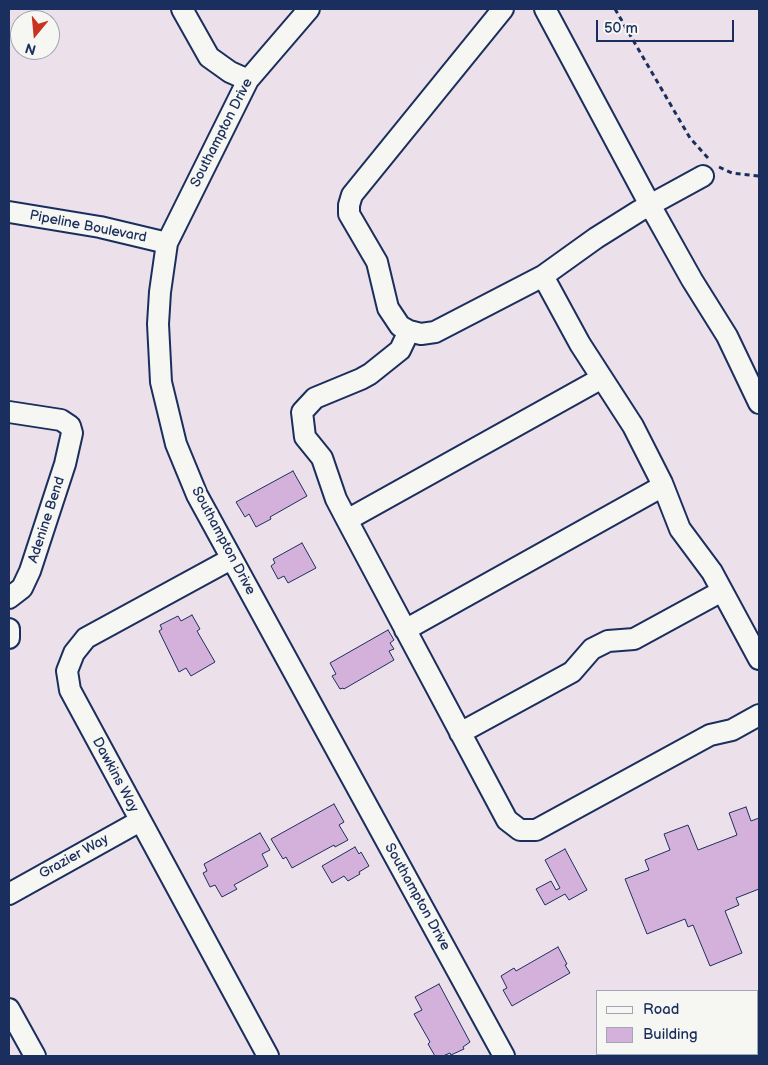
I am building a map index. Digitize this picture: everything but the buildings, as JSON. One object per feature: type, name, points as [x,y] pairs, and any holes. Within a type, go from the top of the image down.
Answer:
[{"type":"street","points":[[182,9],[209,57],[230,72],[248,80]]},
{"type":"street","name":"Southampton Drive","points":[[309,9],[248,80],[167,243],[160,292],[158,324],[161,382],[176,444],[197,495],[504,1056]]},
{"type":"street","points":[[503,9],[350,200],[349,214],[377,262],[388,308],[400,326],[421,334],[435,332],[543,276],[596,238],[703,176]]},
{"type":"street","points":[[545,9],[650,205],[726,336],[759,403]]},
{"type":"street","name":"Pipeline Boulevard","points":[[9,212],[100,226],[167,243]]},
{"type":"street","points":[[543,276],[580,344],[633,426],[663,486],[680,529],[712,572],[759,659]]},
{"type":"street","points":[[409,331],[400,350],[361,379],[315,398],[302,412],[304,437],[322,458],[336,499],[506,820],[520,830],[536,830],[710,734],[732,730],[759,715]]},
{"type":"street","points":[[347,520],[602,378]]},
{"type":"street","name":"Adenine Bend","points":[[9,412],[61,420],[70,426],[72,434],[65,464],[30,571],[22,588],[9,598]]},
{"type":"street","points":[[405,630],[663,486]]},
{"type":"street","name":"Dawkins Way","points":[[231,559],[86,638],[74,653],[66,671],[70,690],[268,1056]]},
{"type":"street","points":[[460,733],[572,672],[592,649],[608,641],[634,639],[722,591]]},
{"type":"street","points":[[9,629],[9,638]]},
{"type":"street","name":"Grazier Way","points":[[9,894],[140,821]]},
{"type":"street","points":[[9,1009],[35,1056]]},
{"type":"path","points":[[615,9],[690,138],[714,165],[732,174],[759,176]]}]
